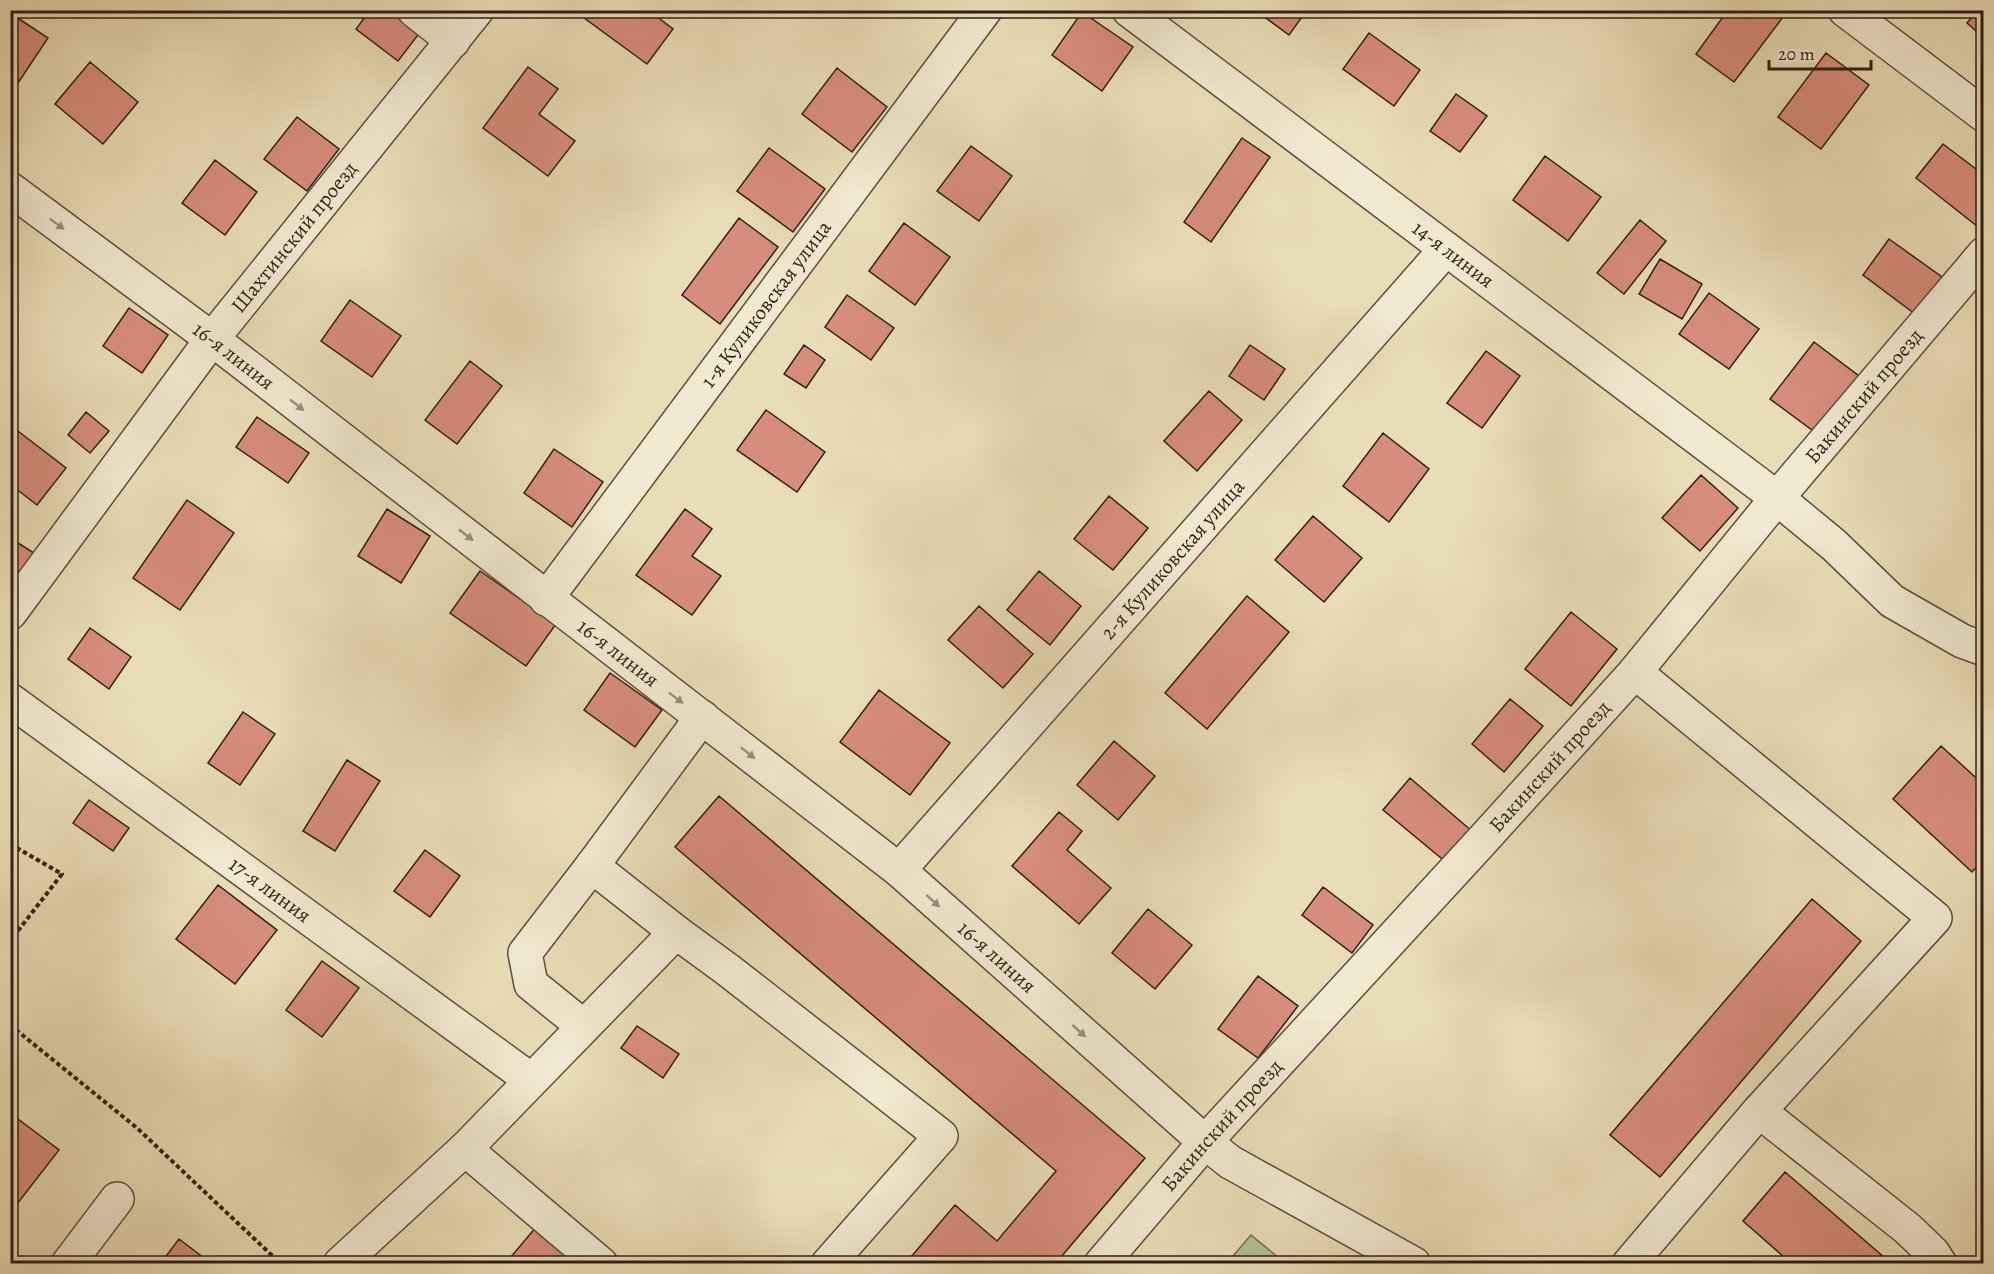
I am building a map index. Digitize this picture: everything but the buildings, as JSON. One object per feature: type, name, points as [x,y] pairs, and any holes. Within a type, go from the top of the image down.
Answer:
[{"type":"street","points":[[414,10],[453,41]]},
{"type":"street","name":"Шахтинский проезд","points":[[10,613],[212,339],[477,10]]},
{"type":"street","name":"1-я Куликовская улица","points":[[546,599],[985,10]]},
{"type":"street","name":"14-я линия","points":[[1129,10],[1777,498],[1834,545],[1892,601],[1962,641],[1983,649]]},
{"type":"street","points":[[1845,10],[1983,115]]},
{"type":"street","name":"16-я линия","points":[[10,189],[212,339],[899,870],[1230,1162],[1414,1263]]},
{"type":"street","name":"2-я Куликовская улица","points":[[899,870],[1446,249]]},
{"type":"street","name":"Бакинский проезд","points":[[1101,1263],[1205,1142],[1635,672],[1777,498],[1983,254]]},
{"type":"street","points":[[1629,1263],[1759,1111],[1935,918],[1635,672]]},
{"type":"street","name":"17-я линия","points":[[10,700],[531,1080]]},
{"type":"street","points":[[583,1026],[531,984],[525,953],[702,717]]},
{"type":"street","points":[[592,866],[941,1136],[828,1263]]},
{"type":"street","points":[[340,1263],[465,1149],[676,932]]},
{"type":"street","points":[[1759,1111],[1908,1229],[1940,1263]]},
{"type":"street","points":[[465,1149],[601,1263]]},
{"type":"street","points":[[68,1263],[117,1199]]},
{"type":"path","points":[[10,844],[62,874],[10,941]]},
{"type":"path","points":[[10,1025],[137,1128],[281,1263]]},
{"type":"green space","points":[[1251,1235],[1285,1263],[1227,1263]]}]
